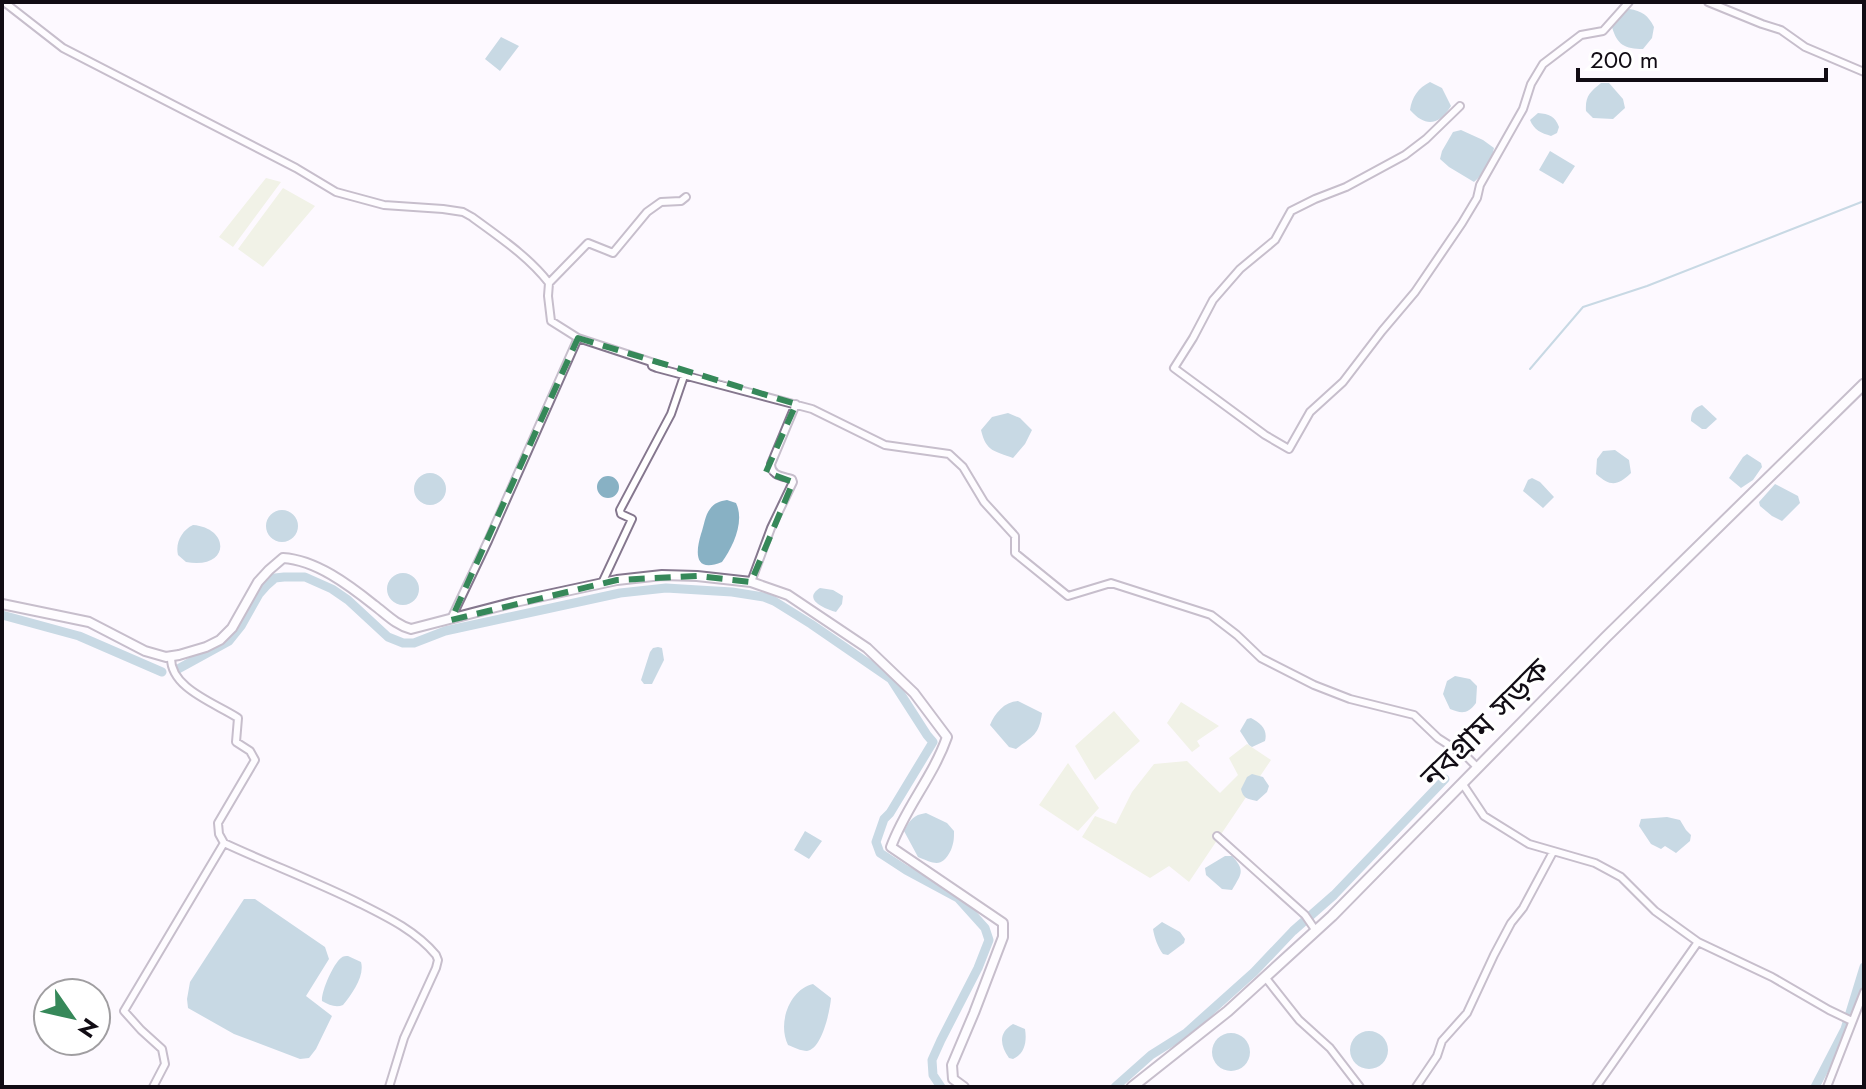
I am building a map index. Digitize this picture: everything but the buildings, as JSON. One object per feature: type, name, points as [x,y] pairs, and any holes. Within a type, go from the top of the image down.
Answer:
[{"type":"main road","name":"নবগ্রাম সড়ক","points":[[1132,1087],[1228,1011],[1265,977],[1864,384]]},
{"type":"street","points":[[4,2],[63,48],[296,168],[336,192],[384,205],[463,212],[524,257],[549,283]]},
{"type":"street","points":[[1460,106],[1405,155],[1346,187],[1291,211],[1275,240],[1240,269],[1213,300],[1174,368],[1289,449],[1310,412],[1343,382],[1415,292],[1462,223],[1523,109],[1531,84],[1543,64],[1581,35],[1603,31],[1629,2]]},
{"type":"street","points":[[1708,2],[1781,30],[1805,47],[1864,72]]},
{"type":"street","points":[[686,197],[681,201],[661,202],[647,212],[613,253],[588,243],[549,283],[551,321],[578,338],[650,361],[653,367],[812,409],[885,445],[949,454],[963,467],[984,502],[1015,536],[1015,553],[1068,596],[1111,583],[1211,615],[1261,658],[1314,685],[1350,699],[1414,715],[1438,738],[1477,767]]},
{"type":"street","points":[[451,620],[578,338]]},
{"type":"street","points":[[602,583],[632,519],[621,514],[620,510],[671,414],[684,376]]},
{"type":"street","points":[[751,582],[771,528],[793,482],[775,474],[771,464],[796,404]]},
{"type":"street","points":[[2,604],[89,622],[145,651],[166,657],[194,651],[220,640],[232,628],[258,582],[283,558],[293,558],[322,570],[401,626],[411,629],[602,583],[662,575],[751,582],[788,595],[867,648],[914,693],[947,737],[940,756],[899,824],[891,847],[1003,923],[1003,937],[952,1065],[953,1079],[964,1087]]},
{"type":"street","points":[[171,656],[172,671],[179,681],[238,718],[236,742],[250,751],[255,760],[218,823],[224,843],[385,916],[405,928],[436,955],[436,968],[404,1038],[389,1087]]},
{"type":"street","points":[[1462,783],[1484,816],[1529,844],[1595,863],[1621,877],[1655,911],[1698,942],[1772,977],[1852,1021]]},
{"type":"street","points":[[1217,836],[1305,915],[1314,928]]},
{"type":"street","points":[[153,1087],[165,1064],[162,1049],[124,1011],[224,843]]},
{"type":"street","points":[[1416,1087],[1437,1056],[1442,1041],[1467,1013],[1505,933],[1523,908],[1553,852]]},
{"type":"street","points":[[1596,1087],[1698,942]]},
{"type":"street","points":[[1265,977],[1299,1020],[1330,1048],[1360,1087]]},
{"type":"street","points":[[1827,1087],[1864,992]]},
{"type":"highlighted area","points":[[578,338],[796,404],[766,472],[793,482],[751,582],[697,576],[617,580],[451,620]]},
{"type":"green space","points":[[266,178],[281,182],[233,247],[219,237]]},
{"type":"green space","points":[[283,188],[315,206],[263,267],[238,249]]},
{"type":"green space","points":[[1181,702],[1219,726],[1197,741],[1200,746],[1192,752],[1167,723]]},
{"type":"green space","points":[[1114,711],[1140,741],[1095,780],[1075,746]]},
{"type":"green space","points":[[1247,744],[1271,760],[1189,882],[1169,866],[1150,878],[1082,837],[1095,816],[1116,824],[1132,792],[1154,764],[1187,761],[1220,793],[1238,775],[1229,758]]},
{"type":"green space","points":[[1068,763],[1099,808],[1078,831],[1039,805]]},
{"type":"water","points":[[1629,9],[1644,14],[1654,27],[1652,38],[1643,49],[1623,45],[1614,33],[1612,27]]},
{"type":"water","points":[[501,37],[519,46],[500,71],[485,59]]},
{"type":"water","points":[[1430,82],[1442,88],[1451,106],[1442,117],[1427,122],[1410,110],[1416,93]]},
{"type":"water","points":[[1601,83],[1609,83],[1623,99],[1625,108],[1613,119],[1593,118],[1586,111],[1589,95]]},
{"type":"water","points":[[1538,113],[1553,118],[1559,127],[1557,133],[1551,136],[1536,129],[1530,120]]},
{"type":"water","points":[[1461,130],[1494,148],[1487,166],[1474,182],[1440,159],[1453,132]]},
{"type":"water","points":[[1550,151],[1575,166],[1563,184],[1539,170]]},
{"type":"water","points":[[1702,405],[1717,419],[1706,429],[1691,421],[1694,411]]},
{"type":"water","points":[[1008,413],[1020,418],[1032,430],[1013,458],[989,447],[981,430],[992,417]]},
{"type":"water","points":[[1615,450],[1629,460],[1631,473],[1614,483],[1596,474],[1597,459],[1603,451]]},
{"type":"water","points":[[1747,454],[1762,467],[1753,480],[1741,488],[1729,478]]},
{"type":"water","points":[[430,473],[441,478],[446,489],[441,500],[430,505],[419,500],[414,489],[419,478]]},
{"type":"water","points":[[604,476],[612,476],[619,487],[612,498],[604,498],[597,491],[597,483]]},
{"type":"water","points":[[1532,478],[1554,497],[1543,508],[1523,491]]},
{"type":"water","points":[[1775,484],[1798,496],[1800,503],[1782,521],[1772,516],[1759,502]]},
{"type":"water","points":[[727,500],[736,503],[738,510],[736,534],[722,562],[706,565],[698,555],[706,517],[713,505]]},
{"type":"water","points":[[282,510],[293,515],[298,526],[293,537],[282,542],[271,537],[266,526],[271,515]]},
{"type":"water","points":[[193,525],[214,533],[219,540],[218,555],[211,560],[186,562],[178,555],[180,537]]},
{"type":"water","points":[[403,573],[414,578],[419,589],[414,600],[403,605],[392,600],[387,589],[392,578]]},
{"type":"water","points":[[820,588],[843,596],[836,612],[814,600],[815,592]]},
{"type":"water","points":[[662,648],[664,660],[652,684],[644,684],[641,680],[650,652]]},
{"type":"water","points":[[1455,676],[1470,679],[1477,686],[1476,703],[1464,712],[1450,709],[1443,694],[1447,681]]},
{"type":"water","points":[[1018,701],[1042,713],[1034,734],[1016,749],[1009,747],[990,725],[1008,703]]},
{"type":"water","points":[[1251,718],[1263,727],[1266,737],[1265,741],[1252,747],[1240,731],[1247,719]]},
{"type":"water","points":[[1252,774],[1263,777],[1269,786],[1257,801],[1246,798],[1241,789]]},
{"type":"water","points":[[926,813],[947,823],[954,831],[951,850],[941,862],[934,863],[918,857],[904,831],[912,819]]},
{"type":"water","points":[[1667,817],[1680,820],[1691,835],[1690,841],[1676,853],[1665,846],[1661,849],[1651,844],[1639,826],[1641,819]]},
{"type":"water","points":[[805,831],[822,841],[809,859],[794,850]]},
{"type":"water","points":[[1225,856],[1232,856],[1241,869],[1232,890],[1222,889],[1206,875],[1205,868]]},
{"type":"water","points":[[244,899],[255,899],[325,947],[329,959],[306,996],[332,1016],[309,1058],[300,1059],[234,1034],[188,1008],[190,982]]},
{"type":"water","points":[[1162,922],[1180,932],[1185,939],[1168,955],[1161,951],[1153,929]]},
{"type":"water","points":[[348,956],[361,962],[359,979],[343,1005],[330,1005],[322,1001],[325,985],[338,961]]},
{"type":"water","points":[[813,984],[831,998],[821,1037],[812,1049],[805,1051],[788,1045],[785,1017],[792,1000],[805,987]]},
{"type":"water","points":[[1013,1024],[1025,1029],[1026,1038],[1023,1050],[1013,1059],[1006,1053],[1002,1040],[1005,1031]]},
{"type":"water","points":[[1369,1031],[1383,1036],[1388,1050],[1383,1064],[1369,1069],[1355,1064],[1350,1050],[1355,1036]]},
{"type":"water","points":[[1231,1033],[1244,1039],[1250,1052],[1244,1065],[1231,1071],[1218,1065],[1212,1052],[1218,1039]]},
{"type":"waterway","points":[[1530,369],[1583,307],[1647,286],[1864,201]]},
{"type":"waterway","points":[[178,669],[229,641],[259,594],[275,578],[305,577],[332,589],[388,637],[403,643],[414,643],[445,631],[620,593],[666,588],[732,592],[774,601],[891,679],[933,742],[884,819],[876,842],[880,853],[958,898],[985,928],[989,940],[932,1060],[933,1075],[941,1087]]},
{"type":"waterway","points":[[2,615],[79,636],[162,672]]},
{"type":"waterway","points":[[1115,1087],[1151,1055],[1186,1033],[1254,972],[1293,931],[1334,895],[1445,779]]},
{"type":"waterway","points":[[1815,1087],[1845,1029],[1864,967]]}]
